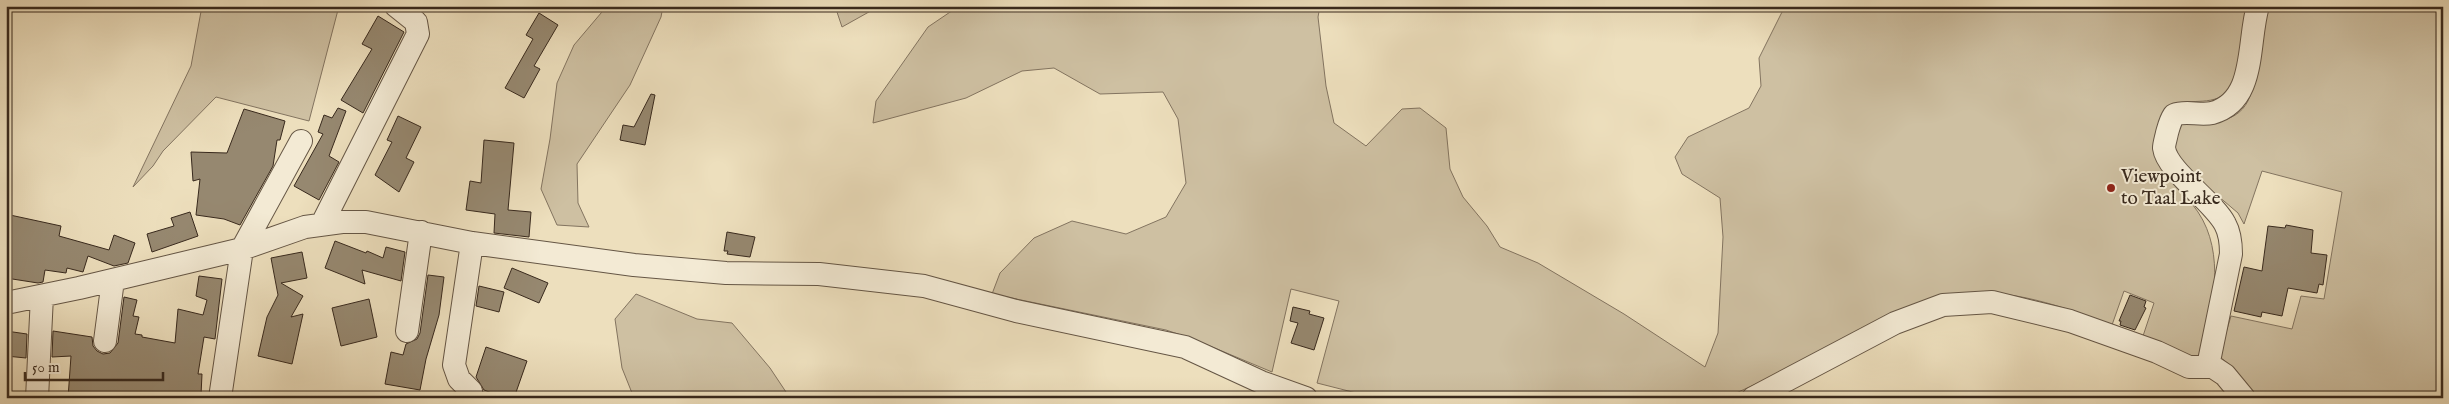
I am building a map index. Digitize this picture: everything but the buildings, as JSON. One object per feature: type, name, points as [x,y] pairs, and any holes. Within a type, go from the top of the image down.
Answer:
[{"type":"street","points":[[322,224],[418,34],[416,22],[396,6]]},
{"type":"street","points":[[2208,366],[2231,254],[2230,238],[2225,224],[2217,212],[2175,168],[2165,151],[2165,144],[2170,121],[2174,115],[2212,113],[2231,103],[2239,96],[2244,84],[2258,6]]},
{"type":"street","points":[[220,398],[242,249],[300,140]]},
{"type":"street","points":[[6,303],[242,249],[286,232],[322,224],[366,222],[472,243],[634,266],[726,273],[819,274],[924,286],[1009,309],[1177,345],[1199,352],[1261,382],[1306,398]]},
{"type":"street","points":[[407,331],[421,232]]},
{"type":"street","points":[[472,243],[454,365],[459,379],[471,391],[472,398]]},
{"type":"street","points":[[105,342],[113,280]]},
{"type":"street","points":[[37,398],[42,296]]},
{"type":"street","points":[[1753,398],[1896,323],[1944,305],[1992,302],[2029,310],[2124,340],[2190,367],[2208,366],[2220,371],[2244,398]]},
{"type":"shaded area","points":[[202,6],[339,6],[309,121],[216,97],[163,151],[153,166],[133,187],[191,66]]},
{"type":"shaded area","points":[[607,6],[663,6],[661,17],[630,85],[577,164],[578,203],[589,227],[557,225],[541,189],[557,83],[574,45]]},
{"type":"shaded area","points":[[835,6],[891,6],[876,8],[842,27]]},
{"type":"shaded area","points":[[959,6],[1320,6],[1318,17],[1326,86],[1334,123],[1366,146],[1402,109],[1420,108],[1446,128],[1450,169],[1463,197],[1487,226],[1500,247],[1538,263],[1624,314],[1705,367],[1718,333],[1723,237],[1720,198],[1682,174],[1675,157],[1688,137],[1749,108],[1761,86],[1759,58],[1785,6],[2250,6],[2242,57],[2233,82],[2227,92],[2218,98],[2207,101],[2187,102],[2158,161],[2166,175],[2198,212],[2207,228],[2212,245],[2215,282],[2205,354],[2193,358],[2143,336],[2154,303],[2124,291],[2112,325],[2055,305],[2016,296],[1996,293],[1956,294],[1725,398],[1376,398],[1317,383],[1339,301],[1291,289],[1272,372],[1193,339],[1166,330],[992,294],[1000,273],[1034,238],[1072,221],[1126,234],[1166,217],[1186,183],[1178,119],[1163,92],[1100,94],[1054,68],[1022,71],[966,98],[873,123],[876,101],[928,27]]},
{"type":"shaded area","points":[[2266,6],[2443,6],[2443,398],[2255,398],[2231,366],[2219,356],[2231,316],[2292,329],[2301,296],[2324,299],[2342,192],[2262,171],[2244,224],[2238,213],[2184,167],[2172,143],[2182,124],[2222,120],[2239,112],[2245,105],[2250,96]]},
{"type":"shaded area","points":[[636,294],[697,319],[732,323],[770,368],[790,398],[634,398],[622,368],[615,319]]},
{"type":"place","name":"Viewpoint to Taal Lake","points":[[2111,188]]}]
